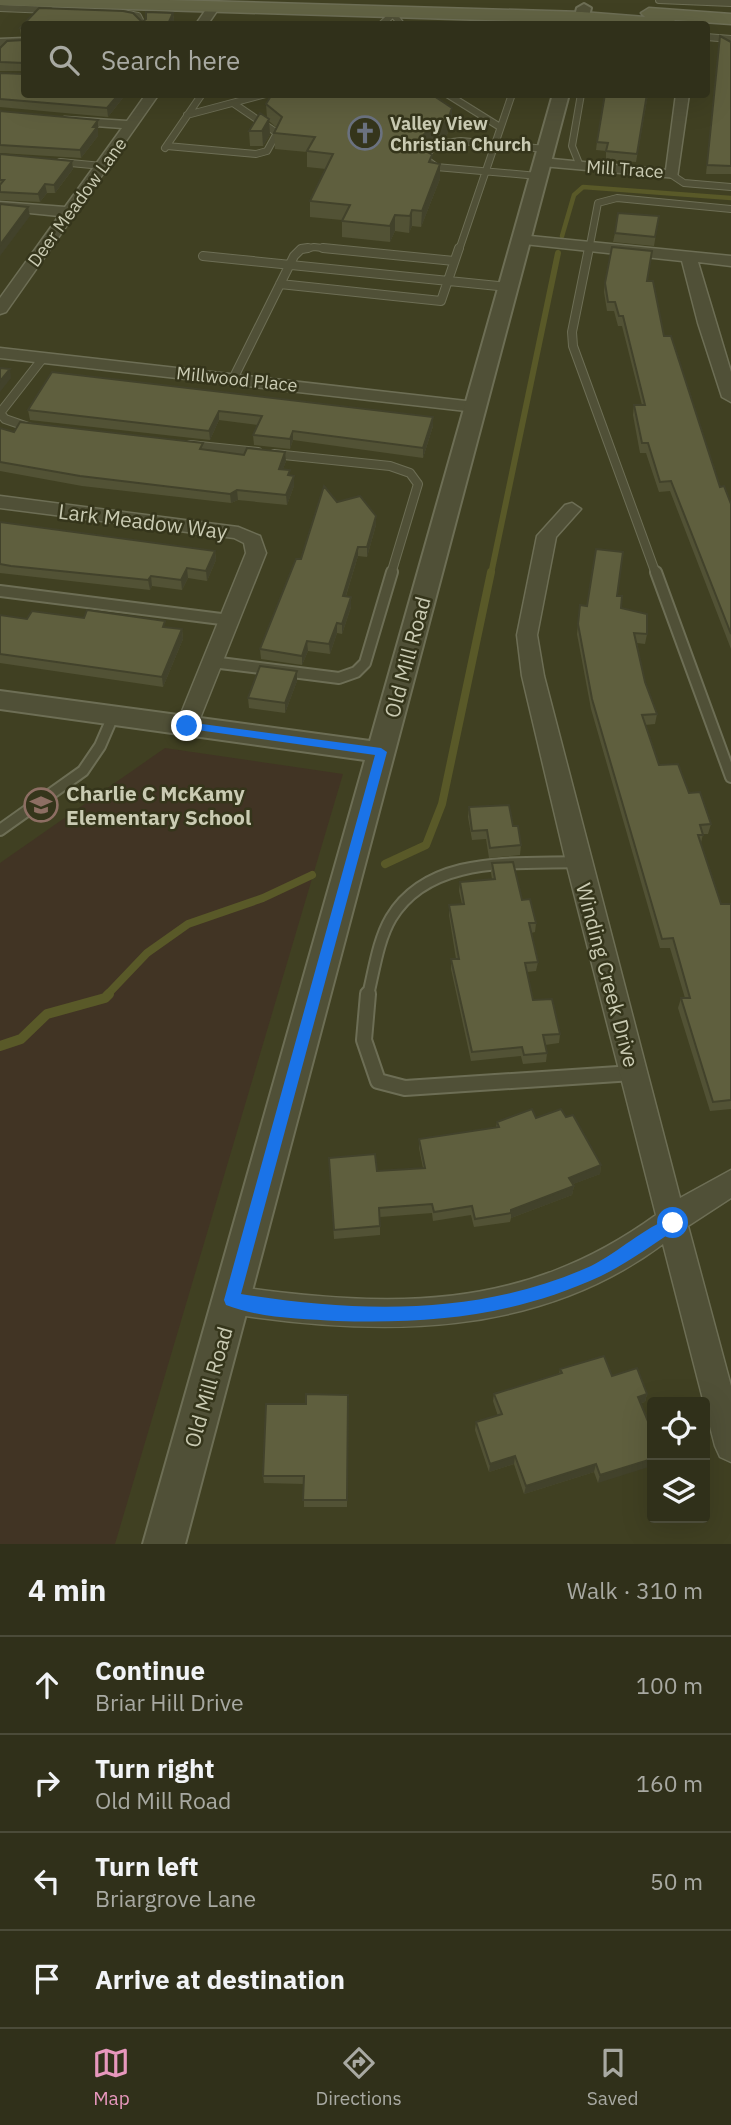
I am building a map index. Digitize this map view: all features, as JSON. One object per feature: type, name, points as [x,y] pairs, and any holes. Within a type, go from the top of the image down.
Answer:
[{"type":"main road","points":[[284,0],[393,16]]},
{"type":"main road","points":[[0,1],[216,4],[393,16],[583,12],[731,19]]},
{"type":"main road","points":[[583,12],[649,21]]},
{"type":"main road","points":[[710,27],[731,29]]},
{"type":"street","points":[[204,21],[216,4]]},
{"type":"street","points":[[0,43],[21,42]]},
{"type":"street","name":"Deer Meadow Lane","points":[[0,309],[150,98]]},
{"type":"street","name":"Old Mill Road","points":[[164,1544],[560,98]]},
{"type":"street","name":"Mill Trace","points":[[542,162],[671,175],[682,98]]},
{"type":"street","points":[[53,118],[132,125]]},
{"type":"street","points":[[0,206],[69,212]]},
{"type":"street","points":[[520,240],[731,261]]},
{"type":"street","points":[[689,257],[706,323],[731,397]]},
{"type":"street","name":"Millwood Place","points":[[0,353],[475,407]]},
{"type":"street","name":"Lark Meadow Way","points":[[0,502],[238,533],[253,540],[256,553],[187,726]]},
{"type":"street","name":"Winding Creek Drive","points":[[572,509],[547,536],[527,635],[533,676],[578,862],[731,1446]]},
{"type":"street","points":[[0,700],[381,752]]},
{"type":"street","points":[[232,1300],[303,1312],[397,1316],[458,1312],[539,1294],[587,1275],[673,1223],[713,1192],[731,1183]]},
{"type":"lane","points":[[659,0],[731,3],[731,19]]},
{"type":"lane","points":[[0,8],[70,10]]},
{"type":"lane","points":[[109,13],[138,16],[140,21]]},
{"type":"lane","points":[[710,37],[731,39]]},
{"type":"lane","points":[[199,98],[166,147],[256,154],[267,151],[277,133],[233,103]]},
{"type":"lane","points":[[187,116],[251,98]]},
{"type":"lane","points":[[453,98],[500,127]]},
{"type":"lane","points":[[280,284],[441,301],[511,98]]},
{"type":"lane","points":[[580,98],[572,146],[580,166]]},
{"type":"lane","points":[[448,141],[495,144],[542,162],[485,171],[436,166],[427,163],[424,158],[428,149],[448,141]]},
{"type":"lane","points":[[51,161],[102,166]]},
{"type":"lane","points":[[671,175],[684,183],[731,187]]},
{"type":"lane","points":[[731,209],[617,198],[598,203],[572,332],[573,346],[731,777]]},
{"type":"lane","points":[[233,379],[280,284],[301,249],[314,247],[454,261]]},
{"type":"lane","points":[[203,256],[508,287]]},
{"type":"lane","points":[[43,358],[0,413],[16,424],[47,430]]},
{"type":"lane","points":[[184,444],[390,466],[410,473],[418,484],[365,663],[356,672],[339,678],[212,662]]},
{"type":"lane","points":[[0,591],[229,620]]},
{"type":"lane","points":[[0,830],[83,771],[100,746],[113,716]]},
{"type":"lane","points":[[578,862],[459,869],[422,883],[391,917],[365,1006],[364,1053],[378,1081],[405,1088],[634,1073]]},
{"type":"shaded area","points":[[165,748],[343,774],[115,1544],[0,1544],[0,863]]},
{"type":"building","points":[[39,8],[123,11],[133,13],[141,21],[27,21]]},
{"type":"building","points":[[146,12],[173,13],[169,21],[143,21]]},
{"type":"building","points":[[720,36],[731,42],[731,166],[707,165]]},
{"type":"building","points":[[21,40],[21,63],[0,62],[0,48],[7,41]]},
{"type":"building","points":[[0,73],[21,74],[21,98],[116,98],[107,108],[0,99]]},
{"type":"building","points":[[270,98],[437,98],[452,108],[447,122],[432,124],[419,141],[420,146],[432,155],[429,162],[440,164],[422,211],[412,210],[410,216],[395,215],[390,226],[342,221],[350,205],[310,201],[333,154],[307,151],[315,137],[274,133],[282,117],[266,104]]},
{"type":"building","points":[[604,98],[646,98],[637,154],[606,151],[608,143],[597,142]]},
{"type":"building","points":[[0,111],[98,120],[93,127],[97,127],[80,150],[0,145]]},
{"type":"building","points":[[260,113],[269,119],[262,131],[249,131]]},
{"type":"building","points":[[0,154],[72,161],[54,185],[45,184],[38,194],[0,192],[0,185],[4,180],[0,180]]},
{"type":"building","points":[[0,204],[28,207],[0,245]]},
{"type":"building","points":[[618,213],[659,216],[655,237],[615,233]]},
{"type":"building","points":[[612,247],[652,251],[647,281],[653,281],[664,336],[671,336],[720,487],[724,486],[731,504],[731,634],[671,481],[660,482],[648,443],[642,443],[634,405],[645,405],[623,316],[619,316],[615,302],[608,302],[605,283]]},
{"type":"building","points":[[0,368],[10,369],[0,381]]},
{"type":"building","points":[[52,372],[433,417],[423,448],[293,431],[290,439],[253,435],[262,416],[219,411],[209,431],[28,410]]},
{"type":"building","points":[[20,422],[203,443],[200,449],[244,455],[247,448],[285,452],[279,469],[290,470],[288,475],[294,476],[286,495],[237,490],[230,494],[80,476],[0,462],[0,428],[14,432]]},
{"type":"building","points":[[324,486],[337,502],[360,496],[376,516],[367,547],[358,547],[343,596],[351,597],[342,624],[337,623],[329,644],[307,641],[302,656],[260,649],[296,559],[301,559]]},
{"type":"building","points":[[0,522],[215,551],[206,571],[187,568],[181,580],[151,576],[148,580],[11,566],[0,564]]},
{"type":"building","points":[[596,549],[623,552],[617,596],[622,596],[621,608],[647,614],[647,634],[634,633],[645,682],[657,714],[642,715],[659,765],[678,764],[689,793],[700,792],[711,824],[700,825],[703,835],[698,835],[721,904],[731,904],[731,1100],[713,1102],[681,998],[690,998],[673,938],[662,939],[592,699],[578,624],[580,605],[587,606]]},
{"type":"building","points":[[87,610],[165,621],[163,627],[182,629],[162,677],[0,654],[0,615],[27,619],[32,611],[84,618]]},
{"type":"building","points":[[260,666],[297,671],[285,703],[248,698]]},
{"type":"building","points":[[509,805],[513,826],[518,826],[521,845],[490,848],[487,830],[472,831],[469,807]]},
{"type":"building","points":[[513,862],[522,900],[530,899],[536,923],[529,923],[538,962],[525,963],[533,1000],[552,999],[560,1034],[543,1035],[547,1053],[524,1055],[522,1047],[472,1052],[451,959],[459,959],[449,905],[464,904],[460,882],[495,879],[492,863]]},
{"type":"building","points":[[532,1109],[536,1118],[561,1109],[566,1117],[573,1115],[601,1165],[569,1178],[574,1186],[511,1210],[511,1213],[475,1219],[472,1206],[434,1212],[432,1204],[379,1208],[380,1226],[334,1230],[329,1158],[375,1154],[377,1171],[425,1168],[419,1139],[499,1127],[497,1122]]},
{"type":"building","points":[[604,1356],[612,1376],[637,1368],[647,1394],[638,1397],[647,1419],[647,1461],[600,1475],[596,1464],[526,1486],[515,1456],[490,1464],[476,1422],[502,1414],[494,1394],[562,1373],[560,1369]]},
{"type":"building","points":[[306,1394],[348,1395],[347,1500],[303,1500],[304,1476],[263,1476],[266,1404],[306,1404]]},
{"type":"waterway","points":[[562,236],[574,195],[583,187],[731,198]]},
{"type":"waterway","points":[[491,574],[558,253]]},
{"type":"waterway","points":[[385,864],[426,845],[442,804],[491,572]]},
{"type":"waterway","points":[[107,995],[147,953],[188,924],[263,898],[312,875]]},
{"type":"waterway","points":[[0,1046],[21,1039],[47,1014],[105,998],[109,994]]},
{"type":"place","name":"Valley View Christian Church","points":[[365,133]]},
{"type":"place","name":"Charlie C McKamy Elementary School","points":[[41,805]]},
{"type":"route","points":[[187,726],[381,752],[232,1300],[303,1312],[397,1316],[458,1312],[539,1294],[598,1270],[673,1223]]}]
